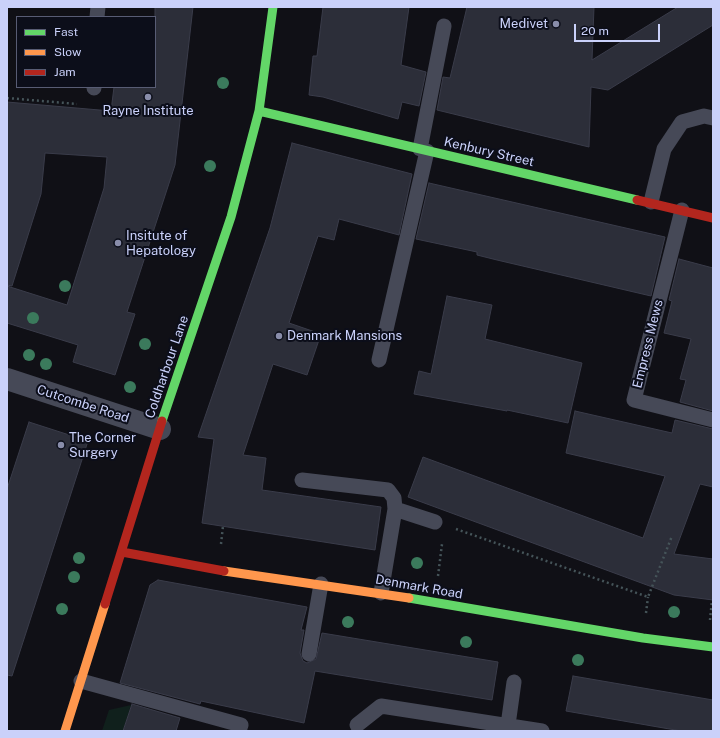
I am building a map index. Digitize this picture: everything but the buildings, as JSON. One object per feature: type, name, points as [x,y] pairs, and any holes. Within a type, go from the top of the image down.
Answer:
[{"type":"street","name":"Coldharbour Lane","points":[[65,731],[122,552],[149,458],[231,217],[259,111],[273,7]]},
{"type":"street","name":"Kenbury Street","points":[[259,111],[651,202],[713,218]]},
{"type":"street","name":"Cutcombe Road","points":[[7,379],[160,429]]},
{"type":"street","name":"Denmark Road","points":[[122,552],[232,572],[381,593],[643,638],[713,647]]},
{"type":"lane","points":[[379,360],[423,150],[444,26]]},
{"type":"lane","points":[[651,202],[664,149],[682,122],[704,116],[713,118]]},
{"type":"lane","name":"Empress Mews","points":[[682,210],[634,400],[713,420]]},
{"type":"lane","points":[[302,480],[388,490],[394,498],[395,509],[381,593]]},
{"type":"lane","points":[[395,509],[440,524]]},
{"type":"lane","points":[[309,654],[321,584]]},
{"type":"lane","points":[[81,681],[241,725],[239,731]]},
{"type":"lane","points":[[508,725],[514,682]]},
{"type":"lane","points":[[357,725],[381,706],[542,731]]},
{"type":"path","points":[[7,98],[82,104]]},
{"type":"path","points":[[434,602],[440,524],[648,597],[672,536]]},
{"type":"path","points":[[220,548],[223,526]]},
{"type":"green space","points":[[131,705],[123,731],[102,731],[109,710]]},
{"type":"traffic: fast","points":[[162,421],[231,217],[259,111],[273,7]]},
{"type":"traffic: fast","points":[[259,111],[637,200]]},
{"type":"traffic: fast","points":[[409,598],[643,638],[713,647]]},
{"type":"traffic: slow","points":[[224,571],[409,598]]},
{"type":"traffic: slow","points":[[65,731],[105,604]]},
{"type":"traffic: jam","points":[[637,200],[713,218]]},
{"type":"traffic: jam","points":[[105,604],[162,421]]},
{"type":"traffic: jam","points":[[122,552],[224,571]]},
{"type":"place","name":"Medivet","points":[[556,24]]},
{"type":"place","name":"Rayne Institute","points":[[148,97]]},
{"type":"place","name":"Insitute of Hepatology","points":[[118,243]]},
{"type":"place","name":"Denmark Mansions","points":[[279,336]]},
{"type":"place","name":"The Corner Surgery","points":[[61,445]]}]
